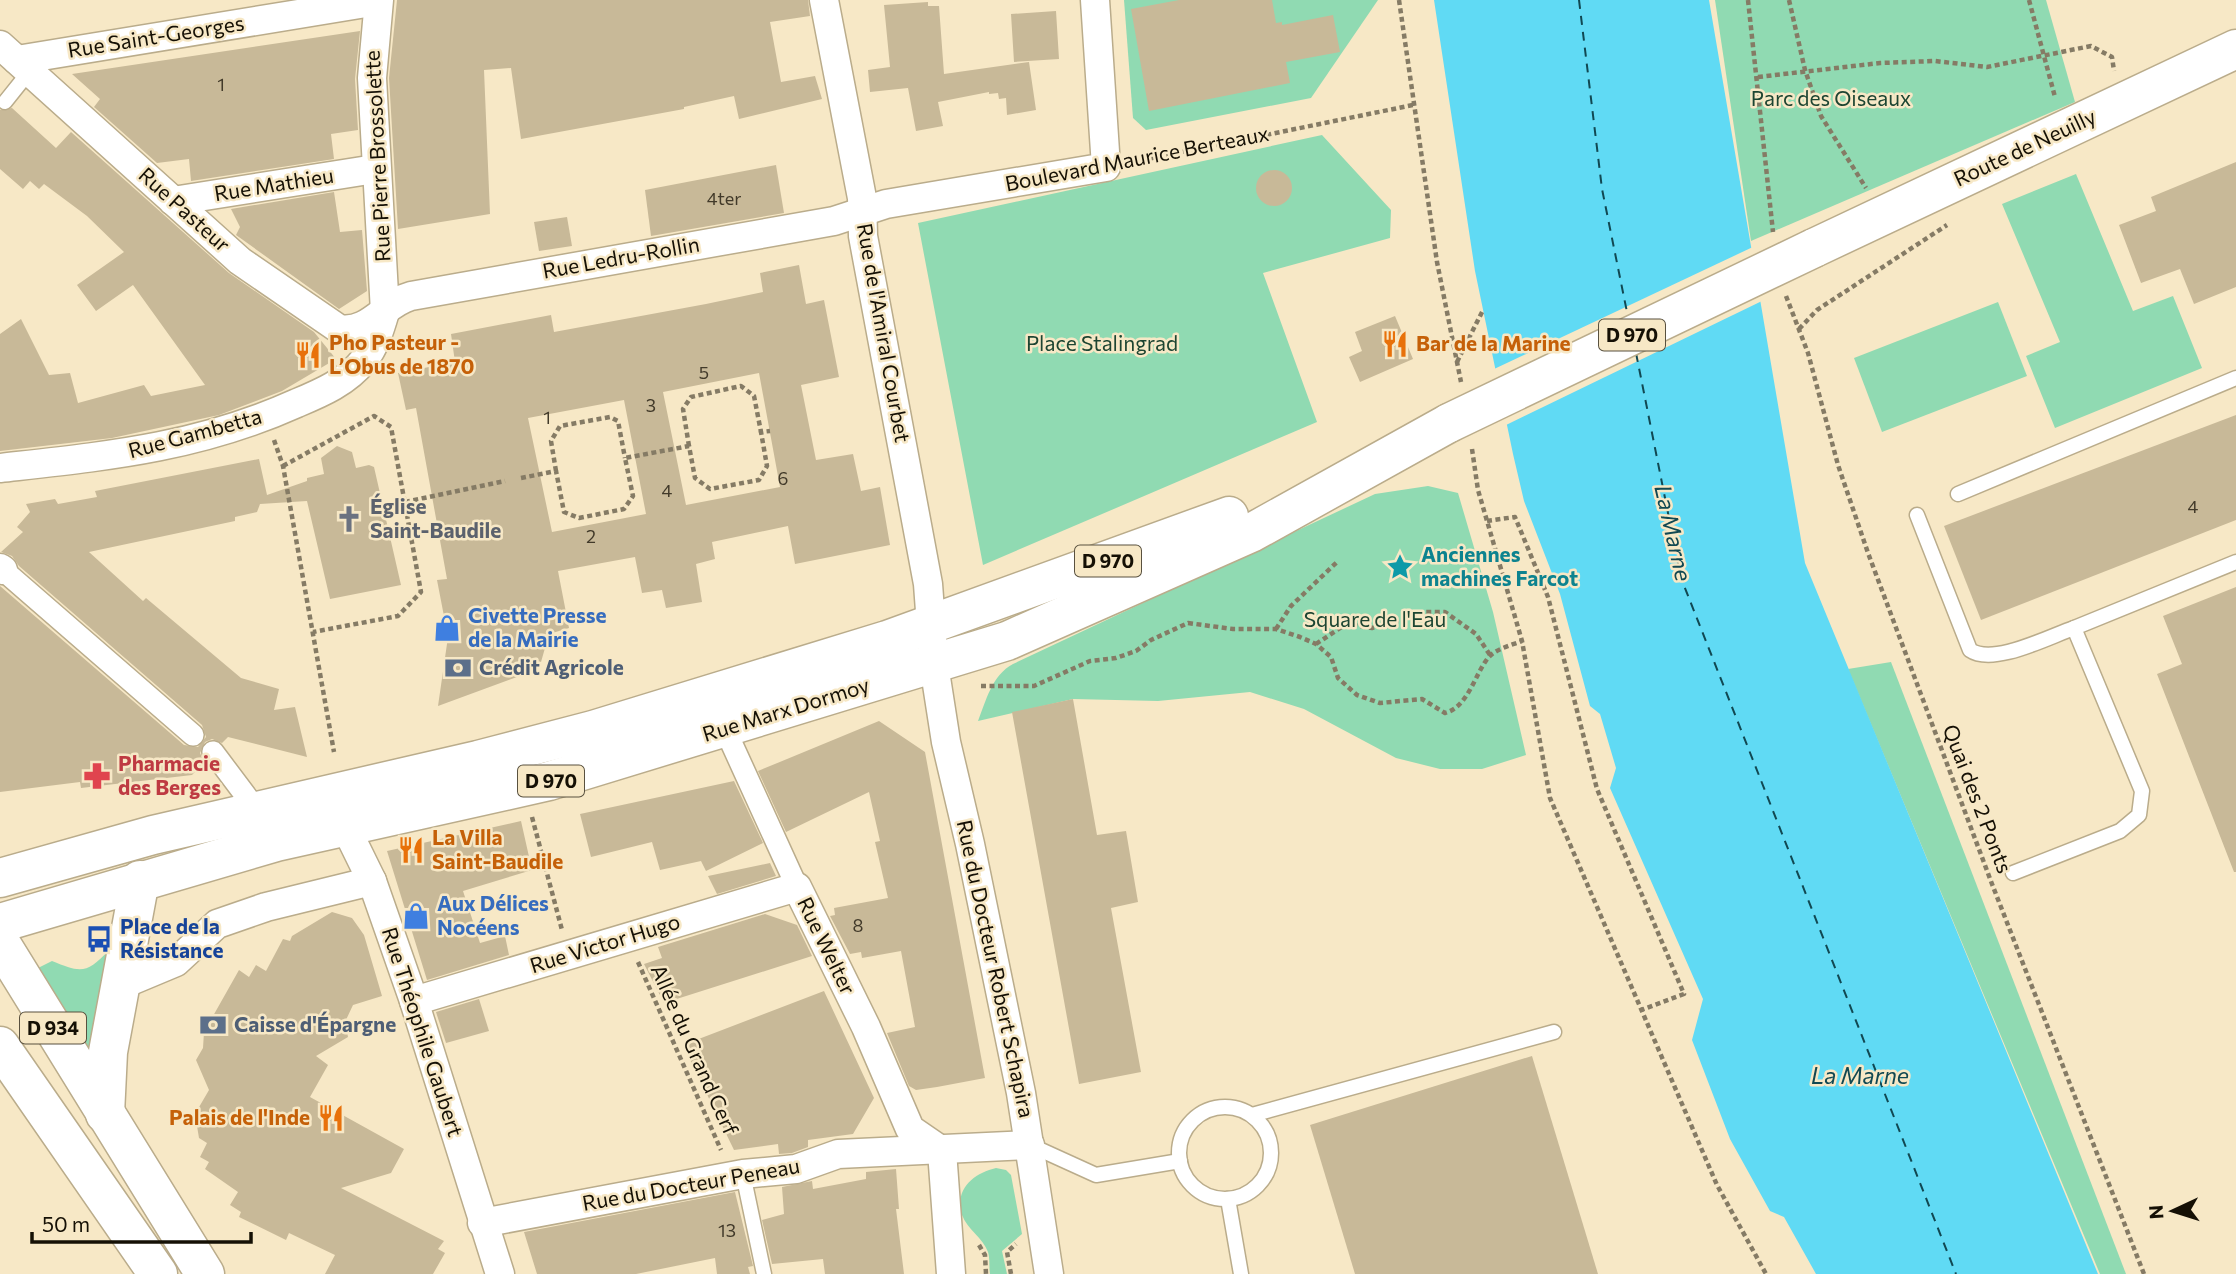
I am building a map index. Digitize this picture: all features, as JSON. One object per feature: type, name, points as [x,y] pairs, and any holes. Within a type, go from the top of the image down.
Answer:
[{"type":"main road","name":"Route de Neuilly","points":[[1461,419],[1814,247],[2236,49]]},
{"type":"main road","name":"Rue Marx Dormoy","points":[[258,812],[342,809],[524,787],[725,729],[1007,641],[1251,533],[1461,419]]},
{"type":"main road","name":"Rue Marx Dormoy","points":[[152,876],[342,809],[930,625],[1379,462]]},
{"type":"main road","name":"D 970","points":[[0,878],[153,835],[258,812]]},
{"type":"main road","name":"D 970","points":[[0,923],[152,876]]},
{"type":"main road","points":[[105,1114],[108,1052],[121,985],[152,876]]},
{"type":"main road","name":"D 934","points":[[0,943],[205,1274]]},
{"type":"main road","name":"D 934","points":[[0,1046],[158,1274]]},
{"type":"main road","points":[[0,1076],[39,1102]]},
{"type":"street","points":[[1095,0],[1106,167]]},
{"type":"street","name":"Rue Saint-Georges","points":[[15,59],[378,1]]},
{"type":"street","name":"Rue Pierre Brossolette","points":[[378,1],[372,56],[375,169],[386,312]]},
{"type":"street","name":"Rue de l'Amiral Courbet","points":[[825,12],[861,190],[863,236],[928,584],[933,665]]},
{"type":"street","name":"Rue Pasteur","points":[[15,59],[240,261],[339,329],[350,331],[366,325],[386,312]]},
{"type":"street","name":"Boulevard Maurice Berteaux","points":[[862,212],[886,204],[1106,167]]},
{"type":"street","name":"Rue Mathieu","points":[[173,201],[375,169]]},
{"type":"street","name":"Rue Ledru-Rollin","points":[[386,312],[400,299],[411,296],[834,221],[862,212]]},
{"type":"street","name":"Rue Gambetta","points":[[0,468],[151,450],[266,417],[326,390],[347,377],[363,362],[375,342],[386,312]]},
{"type":"street","points":[[1,569],[193,735]]},
{"type":"street","name":"Rue du Docteur Robert Schapira","points":[[933,665],[946,742],[970,844],[1030,1145],[1049,1274]]},
{"type":"street","name":"Rue Welter","points":[[725,729],[797,887],[866,1027],[910,1129],[942,1151]]},
{"type":"street","points":[[213,752],[258,812]]},
{"type":"street","name":"Rue Théophile Gaubert","points":[[342,809],[372,881],[414,1001],[500,1274]]},
{"type":"street","points":[[121,985],[176,962],[217,924],[266,907],[372,881]]},
{"type":"street","name":"Rue Victor Hugo","points":[[414,1001],[797,887]]},
{"type":"street","name":"Rue du Docteur Peneau","points":[[482,1223],[738,1175],[796,1169],[838,1154],[1030,1145]]},
{"type":"street","points":[[942,1151],[951,1274]]},
{"type":"lane","points":[[5,102],[15,59]]},
{"type":"lane","points":[[1958,494],[2236,378]]},
{"type":"lane","points":[[1917,515],[1970,650],[1978,656],[1996,656],[2074,628],[2236,562]]},
{"type":"lane","points":[[2013,873],[2120,831],[2139,816],[2142,791],[2074,628]]},
{"type":"lane","points":[[1252,1115],[1268,1138],[1269,1166],[1254,1189],[1228,1199],[1214,1198],[1191,1184],[1180,1161],[1180,1145],[1185,1130],[1195,1118],[1208,1110],[1223,1107],[1252,1115],[1554,1032]]},
{"type":"lane","points":[[1030,1145],[1096,1175],[1180,1161]]},
{"type":"lane","points":[[738,1175],[764,1274]]},
{"type":"lane","points":[[1228,1199],[1241,1274]]},
{"type":"path","points":[[1399,0],[1437,262],[1457,362],[1461,419],[1478,490],[1522,640],[1550,798],[1717,1185],[1766,1274]]},
{"type":"path","points":[[1748,0],[1774,245]]},
{"type":"path","points":[[1789,0],[1805,70],[1821,116],[1864,184]]},
{"type":"path","points":[[2029,0],[2054,93]]},
{"type":"path","points":[[1758,77],[1805,70],[1935,61],[1986,67],[2044,58],[2091,46],[2112,57],[2120,104]]},
{"type":"path","name":"Boulevard Maurice Berteaux","points":[[1106,167],[1413,105]]},
{"type":"path","points":[[1799,329],[1817,310],[1954,220],[1961,207],[1954,182]]},
{"type":"path","name":"Quai des 2 Ponts","points":[[1784,289],[1799,329],[1864,541],[1992,884],[2144,1274]]},
{"type":"path","points":[[1457,362],[1483,310]]},
{"type":"path","points":[[741,386],[754,396],[761,432],[767,466],[759,480],[710,489],[695,478],[683,409],[691,397],[741,386]]},
{"type":"path","points":[[283,466],[374,416],[391,427],[421,592],[398,616],[313,632]]},
{"type":"path","points":[[266,417],[283,466],[334,752]]},
{"type":"path","points":[[610,417],[618,421],[633,496],[624,509],[579,518],[564,512],[556,471],[551,441],[560,426],[610,417]]},
{"type":"path","points":[[761,432],[770,430]]},
{"type":"path","points":[[625,458],[689,446]]},
{"type":"path","points":[[521,478],[556,471]]},
{"type":"path","points":[[405,502],[505,481]]},
{"type":"path","points":[[1487,520],[1515,517],[1548,597],[1597,789],[1684,994],[1641,1010]]},
{"type":"path","points":[[1276,629],[1291,606],[1338,562]]},
{"type":"path","points":[[1317,644],[1346,624],[1372,628],[1424,612],[1445,612],[1476,634],[1490,655]]},
{"type":"path","points":[[972,689],[981,686],[1034,686],[1090,660],[1116,658],[1136,651],[1151,640],[1188,623],[1233,629],[1276,629],[1317,644],[1331,657],[1338,678],[1357,695],[1380,703],[1422,699],[1445,713],[1452,711],[1461,702],[1490,655],[1522,640]]},
{"type":"path","points":[[524,787],[568,955]]},
{"type":"path","name":"Allée du Grand Cerf","points":[[627,937],[738,1175]]},
{"type":"green space","points":[[1124,0],[1378,0],[1311,98],[1146,130],[1133,118]]},
{"type":"green space","name":"Parc des Oiseaux","points":[[1715,0],[2046,0],[2075,102],[1751,241]]},
{"type":"green space","name":"Place Stalingrad","points":[[1322,135],[1391,210],[1390,238],[1263,273],[1317,422],[983,565],[918,223]]},
{"type":"green space","points":[[2076,174],[2133,311],[2173,296],[2202,368],[2055,428],[2026,356],[2060,342],[2002,204]]},
{"type":"green space","points":[[1998,302],[2027,376],[1882,432],[1854,358]]},
{"type":"green space","name":"Square de l'Eau","points":[[1428,486],[1458,493],[1493,612],[1526,755],[1482,769],[1440,769],[1396,758],[1304,709],[1250,692],[1158,701],[1073,699],[978,721],[995,682],[1013,664],[1375,494]]},
{"type":"green space","points":[[1891,662],[2126,1274],[2100,1274],[1848,669]]},
{"type":"green space","points":[[109,950],[95,1061],[36,969],[52,961],[70,968],[83,969],[95,964]]},
{"type":"green space","points":[[996,1168],[1006,1170],[1011,1175],[1022,1234],[1002,1251],[1007,1274],[990,1274],[988,1252],[964,1220],[960,1206],[963,1190],[973,1178]]},
{"type":"water","name":"La Marne","points":[[1434,0],[1709,0],[1805,563],[2098,1274],[1816,1274],[1784,1217],[1770,1211],[1730,1139],[1692,1040],[1703,999],[1610,788],[1616,768],[1600,714],[1590,706],[1560,594],[1524,501],[1475,271]]},
{"type":"pier","points":[[1755,246],[1764,300],[1504,426],[1492,370]]},
{"type":"building","points":[[397,0],[808,0],[810,16],[770,22],[781,82],[815,76],[822,99],[739,119],[734,96],[684,109],[521,139],[511,68],[484,70],[490,214],[398,229],[389,78]]},
{"type":"building","points":[[1179,0],[1272,0],[1276,23],[1282,22],[1282,25],[1333,15],[1340,52],[1286,62],[1290,83],[1149,111],[1131,9]]},
{"type":"building","points":[[928,2],[928,6],[939,6],[944,74],[1029,62],[1036,110],[1007,115],[1006,98],[999,99],[998,93],[989,92],[938,102],[943,126],[916,131],[908,88],[870,92],[868,70],[890,67],[884,5]]},
{"type":"building","points":[[1056,11],[1059,59],[1014,62],[1011,14]]},
{"type":"building","points":[[360,31],[355,79],[358,130],[331,134],[334,159],[191,181],[189,159],[157,163],[94,107],[100,99],[72,74]]},
{"type":"building","points":[[12,108],[56,148],[71,132],[229,273],[314,332],[336,359],[282,391],[219,415],[112,438],[0,451],[0,334],[21,319],[49,375],[70,373],[78,403],[144,385],[151,396],[205,385],[133,285],[96,311],[77,285],[124,252],[87,216],[44,184],[39,189],[30,181],[23,189],[0,169],[0,110]]},
{"type":"building","points":[[2236,162],[2236,287],[2194,304],[2180,269],[2141,283],[2119,225],[2156,211],[2151,197]]},
{"type":"building","points":[[776,165],[784,213],[651,236],[645,190]]},
{"type":"building","points":[[1274,170],[1287,175],[1292,188],[1287,201],[1274,206],[1261,201],[1256,188],[1261,175]]},
{"type":"building","points":[[334,192],[340,232],[362,230],[367,291],[339,309],[236,235],[240,227],[231,209]]},
{"type":"building","points":[[567,217],[572,246],[539,251],[534,222]]},
{"type":"building","points":[[799,265],[806,304],[824,300],[839,377],[801,385],[816,460],[853,454],[861,491],[880,487],[890,545],[795,564],[788,526],[712,542],[715,559],[696,564],[702,602],[666,608],[662,590],[642,593],[635,557],[558,571],[569,628],[549,634],[539,669],[438,706],[448,637],[437,580],[447,579],[416,408],[406,410],[398,373],[455,362],[451,334],[551,315],[554,332],[706,304],[763,292],[760,273]],"holes":[[[759,373],[780,487],[686,505],[663,392]],[[624,400],[646,514],[552,532],[528,418]]]},
{"type":"building","points":[[1395,316],[1413,359],[1360,382],[1349,357],[1362,351],[1355,332]]},
{"type":"building","points":[[2236,415],[2236,520],[1981,620],[1944,526]]},
{"type":"building","points":[[337,446],[352,452],[356,468],[369,465],[374,467],[401,585],[330,599],[307,501],[260,504],[257,512],[235,517],[235,521],[89,552],[143,601],[146,598],[241,678],[279,689],[274,710],[295,707],[307,757],[228,737],[222,743],[212,739],[205,742],[200,753],[204,762],[192,775],[81,788],[80,782],[0,792],[0,586],[184,745],[198,747],[206,737],[202,725],[19,566],[12,556],[1,552],[23,532],[17,527],[30,512],[26,504],[55,499],[58,504],[97,497],[95,491],[259,459],[267,495],[307,481],[307,478],[324,474],[321,458]]},
{"type":"building","points":[[2236,587],[2234,872],[2157,674],[2182,664],[2163,616]]},
{"type":"building","points":[[1073,699],[1097,835],[1126,831],[1138,902],[1111,908],[1141,1072],[1079,1084],[1012,712]]},
{"type":"building","points":[[879,721],[925,752],[985,1078],[916,1090],[909,1086],[887,1033],[915,1027],[901,951],[862,958],[861,952],[850,954],[830,916],[835,915],[834,908],[888,898],[875,842],[880,841],[869,792],[786,832],[758,771]]},
{"type":"building","points":[[734,781],[763,843],[706,871],[701,861],[660,870],[652,842],[591,857],[580,814]]},
{"type":"building","points":[[521,821],[532,870],[463,891],[480,943],[505,936],[509,955],[427,980],[387,851]]},
{"type":"building","points":[[770,863],[776,876],[717,894],[708,876]]},
{"type":"building","points":[[332,912],[352,918],[364,935],[382,996],[353,1005],[345,1022],[348,1037],[316,1056],[328,1065],[310,1097],[404,1149],[391,1173],[341,1188],[444,1241],[438,1249],[445,1253],[433,1274],[325,1274],[335,1255],[289,1233],[286,1240],[239,1217],[241,1212],[230,1205],[238,1192],[205,1169],[209,1162],[200,1157],[207,1143],[199,1138],[195,1114],[209,1090],[196,1060],[203,1048],[204,1032],[239,970],[249,977],[256,965],[266,971],[283,939],[290,941],[292,936]]},
{"type":"building","points":[[765,914],[797,925],[812,956],[664,1003],[644,964],[662,958],[658,947]]},
{"type":"building","points":[[824,991],[874,1098],[853,1134],[808,1140],[808,1147],[792,1153],[779,1154],[778,1144],[734,1150],[683,1045]]},
{"type":"building","points":[[479,999],[489,1031],[446,1043],[436,1012]]},
{"type":"building","points":[[1532,1056],[1598,1274],[1355,1274],[1310,1125]]},
{"type":"building","points":[[896,1169],[899,1209],[896,1209],[904,1274],[825,1274],[823,1259],[772,1264],[762,1220],[784,1214],[782,1187],[812,1181],[813,1189],[866,1179],[866,1172]]},
{"type":"building","points":[[735,1192],[753,1266],[748,1267],[750,1274],[717,1274],[715,1258],[636,1274],[537,1274],[524,1232]]},
{"type":"ferry route","points":[[1579,0],[1602,189],[1628,317]]},
{"type":"ferry route","points":[[1636,353],[1681,578],[1956,1274]]},
{"type":"place","name":"Bar de la Marine","points":[[1395,344]]},
{"type":"place","name":"Pho Pasteur - L’Obus de 1870","points":[[308,355]]},
{"type":"place","name":"Église Saint-Baudile","points":[[349,519]]},
{"type":"place","name":"Anciennes machines Farcot","points":[[1400,567]]},
{"type":"place","name":"Civette Presse de la Mairie","points":[[447,628]]},
{"type":"place","name":"Crédit Agricole","points":[[458,668]]},
{"type":"place","name":"Pharmacie des Berges","points":[[97,776]]},
{"type":"place","name":"La Villa Saint-Baudile","points":[[411,850]]},
{"type":"place","name":"Aux Délices Nocéens","points":[[416,916]]},
{"type":"place","name":"Place de la Résistance","points":[[99,939]]},
{"type":"place","name":"Caisse d'Épargne","points":[[213,1025]]},
{"type":"place","name":"Palais de l'Inde","points":[[331,1118]]}]
